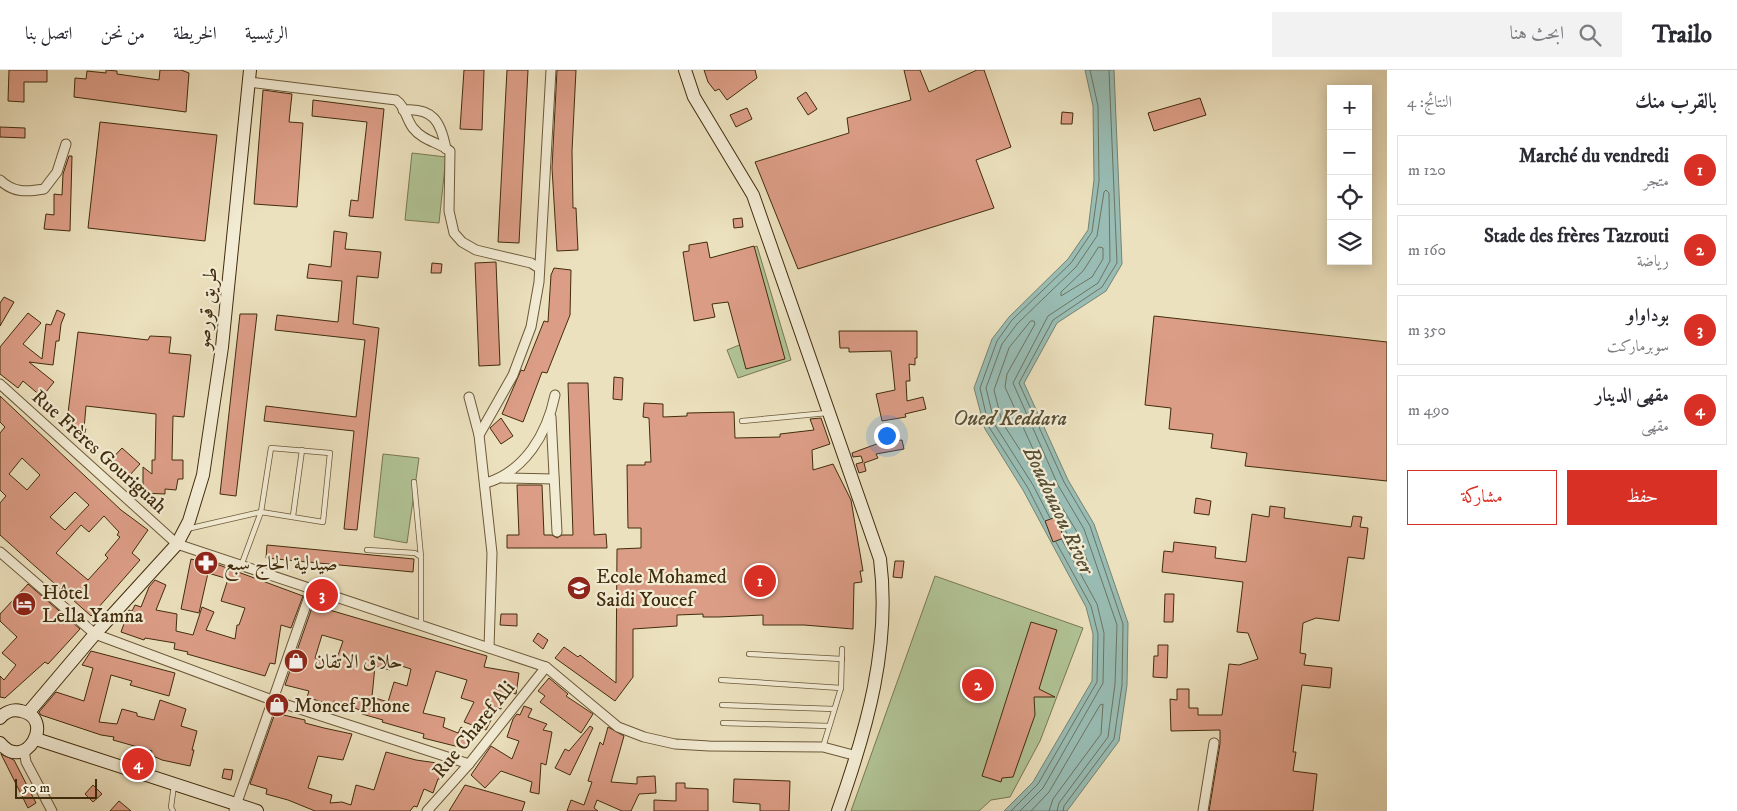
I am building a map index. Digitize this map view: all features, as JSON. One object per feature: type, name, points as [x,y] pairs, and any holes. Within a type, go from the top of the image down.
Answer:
[{"type":"main road","points":[[685,70],[694,97],[753,195],[827,413],[880,559],[884,595],[882,630],[874,690],[857,756],[838,811]]},
{"type":"main road","name":"طريق قورصو","points":[[28,713],[95,634],[177,544],[186,529],[202,475],[222,347],[249,76]]},
{"type":"main road","points":[[0,718],[9,711],[16,710],[28,713],[37,724],[36,739],[32,745],[24,750],[15,752],[1,747]]},
{"type":"main road","points":[[36,739],[175,784],[235,807],[257,811]]},
{"type":"street","points":[[479,435],[522,352],[533,318],[539,282],[551,70]]},
{"type":"street","points":[[249,76],[391,98],[400,103],[413,128],[421,136],[430,143],[446,148]]},
{"type":"street","points":[[403,110],[421,110],[434,117],[442,129],[446,148],[452,155],[449,210],[454,233],[462,242],[476,250],[531,263],[539,268]]},
{"type":"street","points":[[0,180],[6,186],[25,192],[44,189],[57,172],[66,144]]},
{"type":"street","name":"Rue Frères Gouriguah","points":[[0,384],[177,544]]},
{"type":"street","points":[[555,395],[551,415],[556,532]]},
{"type":"street","points":[[469,397],[479,435],[486,483],[492,553],[489,648]]},
{"type":"street","points":[[502,478],[526,458],[538,441],[551,415]]},
{"type":"street","points":[[486,483],[502,478],[554,478]]},
{"type":"street","points":[[177,544],[546,667],[618,727],[644,737],[675,744],[710,746],[824,747],[857,756]]},
{"type":"street","points":[[0,552],[95,634],[272,700],[469,764]]},
{"type":"street","points":[[235,807],[312,588]]},
{"type":"street","name":"Rue Charef Ali","points":[[427,811],[469,764],[546,667]]},
{"type":"street","points":[[1203,811],[1214,743]]},
{"type":"street","points":[[24,750],[26,762],[52,811]]},
{"type":"lane","points":[[742,421],[827,413]]},
{"type":"lane","points":[[186,529],[261,512],[323,522],[330,453],[271,448],[261,512],[241,566]]},
{"type":"lane","points":[[293,516],[302,450]]},
{"type":"lane","points":[[414,482],[422,557],[420,557],[421,626]]},
{"type":"lane","points":[[367,550],[415,553],[420,557]]},
{"type":"lane","points":[[824,747],[841,688],[842,649]]},
{"type":"lane","points":[[749,654],[842,659]]},
{"type":"lane","points":[[721,680],[841,688]]},
{"type":"lane","points":[[722,705],[834,709]]},
{"type":"lane","points":[[723,723],[829,726]]},
{"type":"lane","points":[[172,811],[175,784]]},
{"type":"green space","points":[[412,153],[446,157],[439,223],[405,220]]},
{"type":"green space","points":[[757,246],[791,360],[738,378],[727,350],[754,339],[724,258]]},
{"type":"green space","points":[[383,454],[419,458],[407,543],[374,537]]},
{"type":"green space","points":[[935,576],[1083,628],[1040,741],[1010,797],[991,800],[979,811],[851,811]]},
{"type":"water","name":"Oued Keddara","points":[[1085,70],[1114,70],[1122,264],[1106,291],[1057,323],[1024,383],[1068,480],[1094,524],[1128,623],[1127,685],[1119,741],[1067,811],[1004,811],[1033,782],[1092,681],[1093,634],[1086,607],[1023,490],[985,429],[974,388],[992,339],[1009,317],[1068,259],[1088,230],[1094,180],[1093,106]]},
{"type":"building","points":[[9,70],[47,70],[47,82],[24,82],[24,102],[8,101]]},
{"type":"building","points":[[106,70],[117,71],[117,74],[159,80],[160,70],[181,70],[189,73],[186,112],[74,97],[75,78],[86,79],[87,71],[106,73]]},
{"type":"building","points":[[464,70],[484,70],[482,130],[460,129]]},
{"type":"building","points":[[507,70],[528,70],[519,243],[498,242]]},
{"type":"building","points":[[557,70],[576,70],[572,151],[573,208],[576,208],[578,250],[557,251],[552,168]]},
{"type":"building","points":[[704,70],[755,70],[757,78],[727,100],[719,89],[715,91],[708,82]]},
{"type":"building","points":[[904,70],[920,70],[929,92],[977,70],[984,70],[1011,147],[976,160],[994,208],[798,269],[755,162],[849,133],[847,118],[911,100]]},
{"type":"building","points":[[263,90],[292,94],[289,122],[303,123],[297,207],[254,204]]},
{"type":"building","points":[[806,92],[817,109],[808,115],[797,98]]},
{"type":"building","points":[[1200,98],[1206,115],[1154,131],[1148,113]]},
{"type":"building","points":[[313,100],[384,109],[373,218],[349,216],[351,200],[358,201],[367,122],[312,116]]},
{"type":"building","points":[[747,108],[752,119],[736,127],[730,115]]},
{"type":"building","points":[[1062,112],[1073,113],[1072,124],[1061,124]]},
{"type":"building","points":[[100,122],[217,135],[205,241],[88,228]]},
{"type":"building","points":[[0,127],[25,128],[25,138],[0,137]]},
{"type":"building","points":[[69,156],[72,156],[70,231],[44,229],[46,214],[54,215],[54,194],[62,195],[63,174]]},
{"type":"building","points":[[742,218],[743,227],[734,228],[733,219]]},
{"type":"building","points":[[334,231],[347,233],[345,249],[381,252],[378,278],[357,276],[353,324],[379,328],[357,530],[344,529],[354,431],[264,421],[266,406],[356,417],[365,340],[275,330],[277,315],[338,322],[342,281],[307,278],[309,264],[331,267]]},
{"type":"building","points":[[707,242],[710,258],[754,246],[785,359],[746,369],[728,302],[712,304],[715,317],[694,321],[683,252],[689,251],[689,245]]},
{"type":"building","points":[[496,262],[500,365],[479,366],[475,263]]},
{"type":"building","points":[[432,263],[442,264],[441,273],[431,273]]},
{"type":"building","points":[[554,268],[571,270],[570,315],[547,373],[542,372],[523,422],[502,414],[521,370],[524,371],[544,321],[548,322],[551,275]]},
{"type":"building","points":[[4,297],[14,302],[0,326],[0,303]]},
{"type":"building","points":[[57,310],[65,314],[61,324],[59,341],[56,341],[53,365],[29,362],[54,382],[42,397],[23,381],[18,388],[0,374],[0,347],[28,313],[41,323],[23,344],[42,359],[46,324],[51,325]]},
{"type":"building","points":[[240,314],[257,314],[236,496],[220,494]]},
{"type":"building","points":[[1154,316],[1387,342],[1387,481],[1245,466],[1247,453],[1211,448],[1213,434],[1169,429],[1171,408],[1145,405]]},
{"type":"building","points":[[839,331],[917,331],[917,358],[915,358],[915,365],[909,364],[910,381],[906,381],[907,401],[923,397],[926,409],[905,414],[906,417],[882,421],[876,394],[895,390],[891,351],[849,352],[849,348],[840,348]]},
{"type":"building","points":[[78,332],[148,340],[150,336],[171,337],[169,353],[191,355],[184,417],[173,416],[172,460],[183,460],[183,479],[178,479],[176,490],[165,489],[165,494],[143,493],[143,467],[152,474],[152,460],[155,460],[156,414],[86,406],[84,429],[86,429],[83,438],[74,435],[76,431],[68,426],[71,421],[65,418],[68,413]]},
{"type":"building","points":[[614,377],[623,378],[622,400],[613,399]]},
{"type":"building","points":[[568,383],[588,383],[594,535],[606,534],[607,548],[507,548],[507,535],[519,535],[517,485],[542,485],[544,535],[552,535],[557,538],[562,535],[573,535]]},
{"type":"building","points":[[0,396],[121,510],[148,530],[132,553],[140,560],[91,616],[0,535],[0,503],[6,496],[0,490],[0,433],[5,427],[0,422]],"holes":[[[22,458],[40,475],[27,490],[9,474]],[[75,492],[89,505],[65,530],[50,517]],[[104,516],[119,532],[117,535],[120,537],[105,555],[108,558],[88,580],[56,553],[81,525],[89,532]]]},
{"type":"building","points":[[644,403],[663,404],[663,417],[687,416],[687,413],[734,412],[735,438],[780,437],[780,434],[814,430],[810,419],[821,418],[830,444],[812,450],[813,470],[833,464],[851,500],[863,571],[860,571],[862,582],[854,583],[853,629],[804,625],[763,625],[763,615],[703,617],[703,614],[677,615],[677,626],[633,629],[633,677],[615,701],[555,658],[564,647],[578,657],[580,655],[616,683],[617,549],[641,548],[641,528],[628,528],[627,465],[645,465],[645,462],[651,462],[649,418],[643,417]]},
{"type":"building","points":[[501,418],[513,436],[501,444],[490,428]]},
{"type":"building","points":[[902,440],[904,449],[876,454],[878,458],[864,463],[866,471],[859,473],[856,464],[863,462],[861,456],[853,457],[852,453],[882,442]]},
{"type":"building","points":[[122,448],[140,464],[129,476],[126,474],[122,479],[106,465]]},
{"type":"building","points":[[1196,498],[1211,501],[1209,515],[1194,513]]},
{"type":"building","points":[[1270,506],[1285,508],[1284,518],[1351,527],[1353,516],[1362,517],[1360,527],[1368,528],[1364,559],[1348,557],[1339,621],[1316,618],[1303,623],[1300,653],[1306,654],[1304,665],[1332,668],[1330,688],[1302,685],[1293,752],[1296,752],[1293,771],[1317,774],[1313,811],[1209,811],[1220,744],[1220,730],[1171,731],[1170,699],[1177,700],[1177,689],[1189,689],[1189,708],[1198,708],[1198,715],[1222,715],[1229,664],[1239,665],[1258,659],[1248,633],[1237,632],[1243,582],[1162,572],[1164,551],[1173,552],[1174,542],[1216,547],[1215,558],[1246,562],[1252,514],[1269,517]]},
{"type":"building","points":[[1056,517],[1064,538],[1053,542],[1045,521]]},
{"type":"building","points":[[267,545],[414,559],[413,572],[266,558]]},
{"type":"building","points":[[191,559],[210,564],[211,562],[303,596],[291,628],[281,625],[275,664],[270,663],[265,676],[187,654],[188,652],[174,649],[175,643],[145,638],[144,640],[121,632],[129,610],[132,611],[135,605],[141,607],[149,587],[155,580],[166,585],[156,610],[177,614],[176,631],[193,635],[202,607],[214,612],[206,630],[235,639],[237,625],[239,625],[245,608],[221,601],[228,579],[208,573],[199,613],[181,609]]},
{"type":"building","points":[[895,561],[904,561],[902,578],[893,577]]},
{"type":"building","points":[[28,584],[80,629],[48,664],[45,662],[5,698],[0,697],[0,676],[4,680],[16,665],[2,653],[17,637],[0,621],[0,614]]},
{"type":"building","points":[[1165,594],[1174,594],[1173,622],[1164,622]]},
{"type":"building","points":[[315,599],[327,602],[326,609],[487,656],[484,667],[519,673],[516,694],[506,692],[501,709],[497,708],[486,730],[464,722],[474,702],[461,698],[467,680],[436,671],[423,713],[445,718],[443,727],[458,733],[461,727],[473,735],[467,749],[423,738],[424,734],[382,722],[383,720],[362,714],[363,711],[334,701],[333,706],[307,697],[309,691],[285,685]],"holes":[[[322,635],[343,641],[335,664],[315,658]],[[392,663],[411,669],[407,686],[394,682],[388,702],[372,697],[375,666],[390,670]]]},
{"type":"building","points":[[501,614],[517,614],[517,626],[500,625]]},
{"type":"building","points":[[1031,622],[1057,630],[1039,689],[1055,697],[1034,697],[1035,715],[1013,777],[1002,778],[1001,782],[982,776]]},
{"type":"building","points":[[538,633],[548,640],[543,649],[533,641]]},
{"type":"building","points":[[1158,645],[1168,645],[1167,678],[1153,677],[1154,656],[1158,656]]},
{"type":"building","points":[[91,651],[175,673],[169,696],[130,685],[132,681],[111,675],[99,722],[117,724],[122,709],[137,713],[137,716],[154,720],[160,700],[186,709],[181,726],[197,731],[190,766],[162,760],[151,755],[152,751],[113,740],[114,737],[101,735],[41,715],[39,712],[56,692],[84,701],[93,668],[82,665]]},
{"type":"building","points":[[549,678],[568,694],[566,696],[593,714],[581,733],[540,702],[545,696],[538,691]]},
{"type":"building","points":[[524,706],[532,709],[528,717],[547,724],[543,730],[552,732],[546,765],[541,763],[539,794],[530,792],[532,782],[501,771],[485,788],[471,775],[491,746],[512,759],[519,741],[507,737],[513,719],[517,714],[520,715]]},
{"type":"building","points":[[275,713],[305,720],[305,723],[352,734],[343,760],[318,756],[308,788],[332,795],[330,803],[342,802],[351,805],[356,785],[374,790],[386,752],[416,760],[444,764],[442,779],[438,779],[433,793],[424,789],[417,807],[414,806],[410,811],[315,811],[288,800],[266,794],[267,789],[250,784]]},
{"type":"building","points":[[590,726],[593,728],[570,775],[555,768],[565,749],[569,751]]},
{"type":"building","points":[[608,727],[624,736],[611,782],[637,784],[637,777],[655,776],[656,793],[639,794],[631,811],[622,811],[597,800],[594,808],[598,811],[567,811],[571,800],[584,805],[592,782],[588,781],[600,742],[603,745]]},
{"type":"building","points":[[1,754],[14,760],[36,803],[28,808]]},
{"type":"building","points":[[224,769],[233,770],[231,780],[222,778]]},
{"type":"building","points":[[734,779],[790,781],[789,811],[760,811],[760,804],[733,802]]},
{"type":"building","points":[[676,783],[685,783],[685,788],[708,789],[708,811],[654,811],[654,800],[676,801]]},
{"type":"building","points":[[93,785],[102,794],[93,802],[85,794]]},
{"type":"building","points":[[465,785],[525,802],[522,811],[449,811]]},
{"type":"building","points":[[119,801],[131,811],[110,811]]},
{"type":"place","name":"صيدلية الحاج سبع","points":[[206,563]]},
{"type":"place","name":"Marché du vendredi","points":[[760,581]]},
{"type":"place","name":"Ecole Mohamed Saidi Youcef","points":[[579,588]]},
{"type":"place","name":"بوداواو","points":[[322,595]]},
{"type":"place","name":"Hôtel Lella Yamna","points":[[24,604]]},
{"type":"place","name":"حلاق الاتقان","points":[[296,661]]},
{"type":"place","name":"Stade des frères Tazrouti","points":[[978,685]]},
{"type":"place","name":"Moncef Phone","points":[[277,705]]},
{"type":"place","name":"مقهى الدينار","points":[[138,764]]},
{"type":"water label","name":"Boudouaou River","points":[[1059,510]]}]
